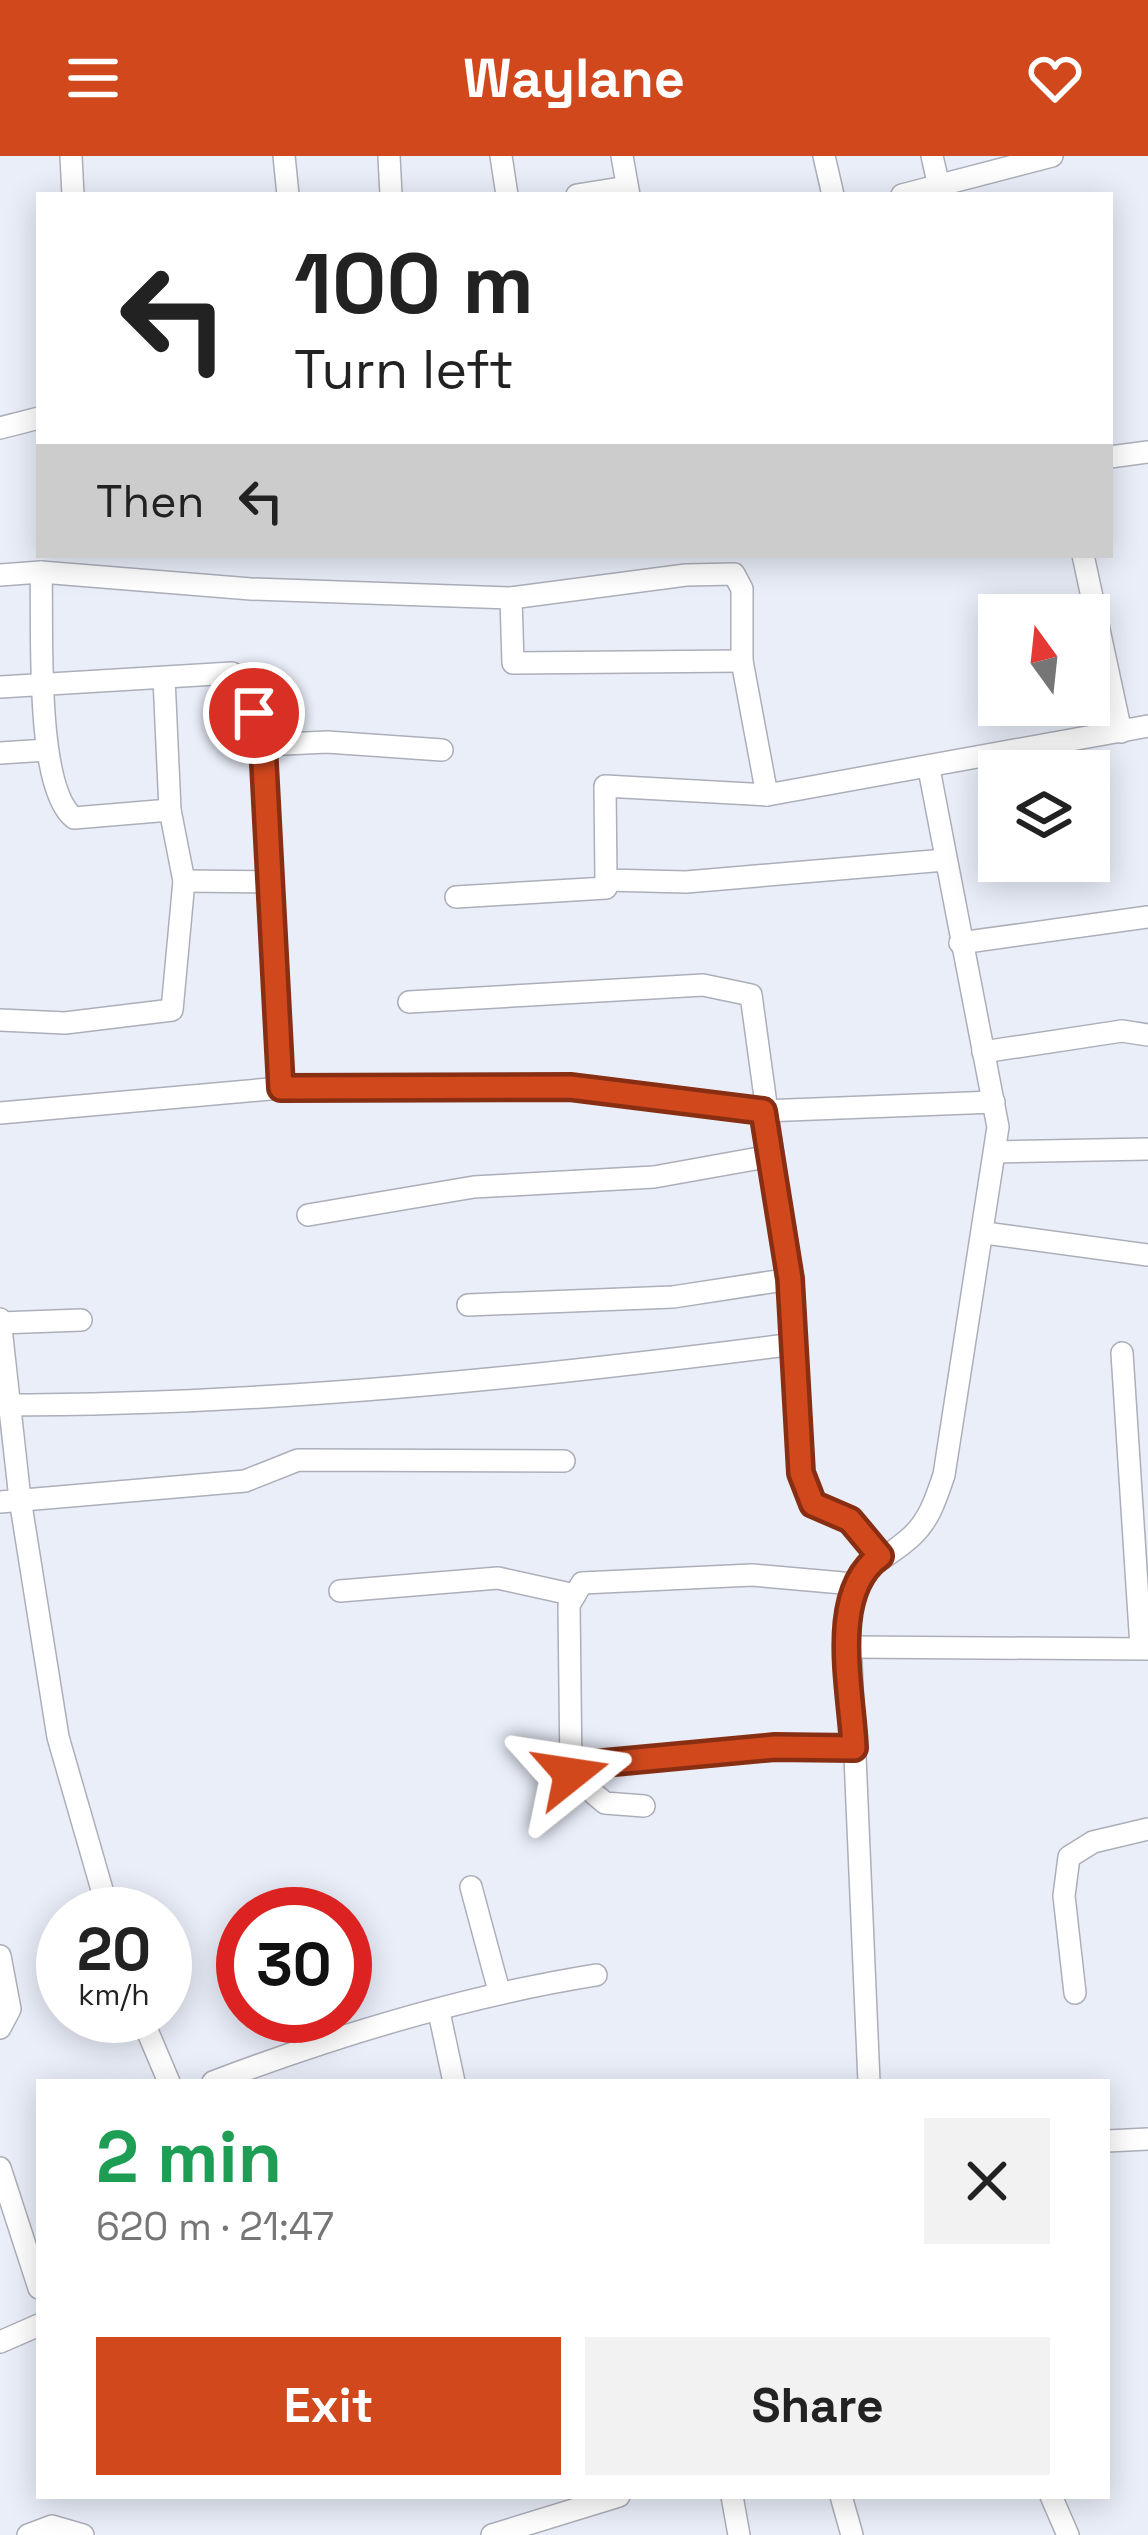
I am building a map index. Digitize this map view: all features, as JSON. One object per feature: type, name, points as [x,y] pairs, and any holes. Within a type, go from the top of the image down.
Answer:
[{"type":"street","points":[[71,156],[73,192]]},
{"type":"street","points":[[284,156],[288,192]]},
{"type":"street","points":[[389,156],[392,192]]},
{"type":"street","points":[[501,156],[507,192]]},
{"type":"street","points":[[622,156],[628,191]]},
{"type":"street","points":[[824,156],[832,192]]},
{"type":"street","points":[[932,156],[940,190],[1052,156]]},
{"type":"street","points":[[0,428],[36,419]]},
{"type":"street","points":[[1113,457],[1148,452]]},
{"type":"street","points":[[1084,558],[1121,732]]},
{"type":"street","points":[[40,572],[47,750],[61,803],[74,818],[170,810]]},
{"type":"street","points":[[0,575],[40,572],[250,589],[511,598],[686,575],[734,574],[742,589],[742,661],[767,794]]},
{"type":"street","points":[[511,598],[513,663],[742,661]]},
{"type":"street","points":[[0,688],[232,673],[246,681],[263,745],[281,1088]]},
{"type":"street","points":[[0,1020],[65,1023],[172,1010],[184,881],[170,810],[164,678]]},
{"type":"street","points":[[455,897],[606,888],[605,786],[767,794],[929,769],[1148,726]]},
{"type":"street","points":[[263,745],[327,742],[442,750]]},
{"type":"street","points":[[0,753],[47,750]]},
{"type":"street","points":[[869,2079],[850,1646],[854,1584],[880,1556],[911,1538],[932,1511],[944,1475],[995,1152],[994,1102],[929,769]]},
{"type":"street","points":[[606,880],[686,882],[945,860]]},
{"type":"street","points":[[184,881],[267,882]]},
{"type":"street","points":[[961,943],[1148,917]]},
{"type":"street","points":[[410,1002],[703,985],[751,995],[763,1111],[790,1279],[807,1495],[821,1510],[850,1520],[880,1556]]},
{"type":"street","points":[[983,1052],[1122,1030],[1148,1035]]},
{"type":"street","points":[[0,1113],[281,1088],[570,1087],[763,1111],[994,1102]]},
{"type":"street","points":[[995,1152],[1148,1149]]},
{"type":"street","points":[[308,1215],[474,1187],[654,1177],[771,1156]]},
{"type":"street","points":[[985,1233],[1148,1255]]},
{"type":"street","points":[[468,1305],[673,1297],[790,1279]]},
{"type":"street","points":[[81,1320],[0,1321],[10,1500],[58,1737],[101,1887]]},
{"type":"street","points":[[5,1405],[342,1394],[406,1383],[527,1378],[794,1344]]},
{"type":"street","points":[[850,1646],[1144,1648],[1122,1352]]},
{"type":"street","points":[[10,1500],[245,1481],[298,1460],[563,1461]]},
{"type":"street","points":[[644,1806],[605,1803],[571,1774],[569,1605],[582,1583],[752,1575],[854,1584]]},
{"type":"street","points":[[340,1591],[498,1578],[575,1595]]},
{"type":"street","points":[[572,1766],[775,1747],[854,1748]]},
{"type":"street","points":[[1075,1993],[1064,1896],[1069,1857],[1093,1842],[1148,1829]]},
{"type":"street","points":[[471,1887],[499,1991]]},
{"type":"street","points":[[0,1956],[10,2009],[0,2028]]},
{"type":"street","points":[[221,2079],[327,2039],[439,2012],[499,1991],[596,1975]]},
{"type":"street","points":[[439,2012],[453,2079]]},
{"type":"street","points":[[152,2043],[168,2079]]},
{"type":"street","points":[[1110,2141],[1148,2139]]},
{"type":"street","points":[[0,2168],[36,2279]]},
{"type":"street","points":[[0,2342],[36,2326]]},
{"type":"street","points":[[492,2535],[609,2499]]},
{"type":"street","points":[[733,2499],[739,2535]]},
{"type":"street","points":[[843,2499],[852,2535]]},
{"type":"street","points":[[1052,2499],[1068,2535]]},
{"type":"street","points":[[28,2535],[52,2526],[83,2535]]},
{"type":"route","points":[[254,713],[263,745],[281,1088],[570,1087],[763,1111],[790,1279],[801,1473],[813,1504],[850,1520],[880,1556],[854,1584],[849,1617],[854,1748],[775,1747],[572,1766],[571,1774]]}]
